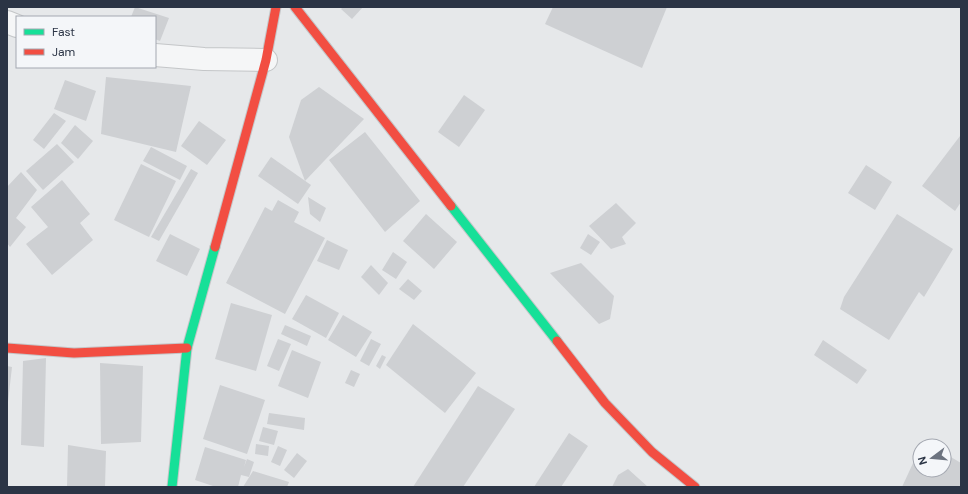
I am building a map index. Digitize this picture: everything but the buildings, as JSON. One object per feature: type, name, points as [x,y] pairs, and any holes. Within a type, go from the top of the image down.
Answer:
[{"type":"street","points":[[172,487],[187,348],[266,60],[276,7]]},
{"type":"street","points":[[295,7],[510,284],[605,402],[652,452],[695,487]]},
{"type":"street","points":[[156,55],[204,59],[266,60]]},
{"type":"street","points":[[7,348],[27,352],[119,353],[187,348]]},
{"type":"traffic: fast","points":[[451,206],[557,341]]},
{"type":"traffic: fast","points":[[172,487],[187,348],[215,247]]},
{"type":"traffic: jam","points":[[215,247],[266,60],[276,7]]},
{"type":"traffic: jam","points":[[295,7],[451,206]]},
{"type":"traffic: jam","points":[[557,341],[605,403],[652,452],[695,487]]},
{"type":"traffic: jam","points":[[7,348],[74,353],[187,348]]}]
